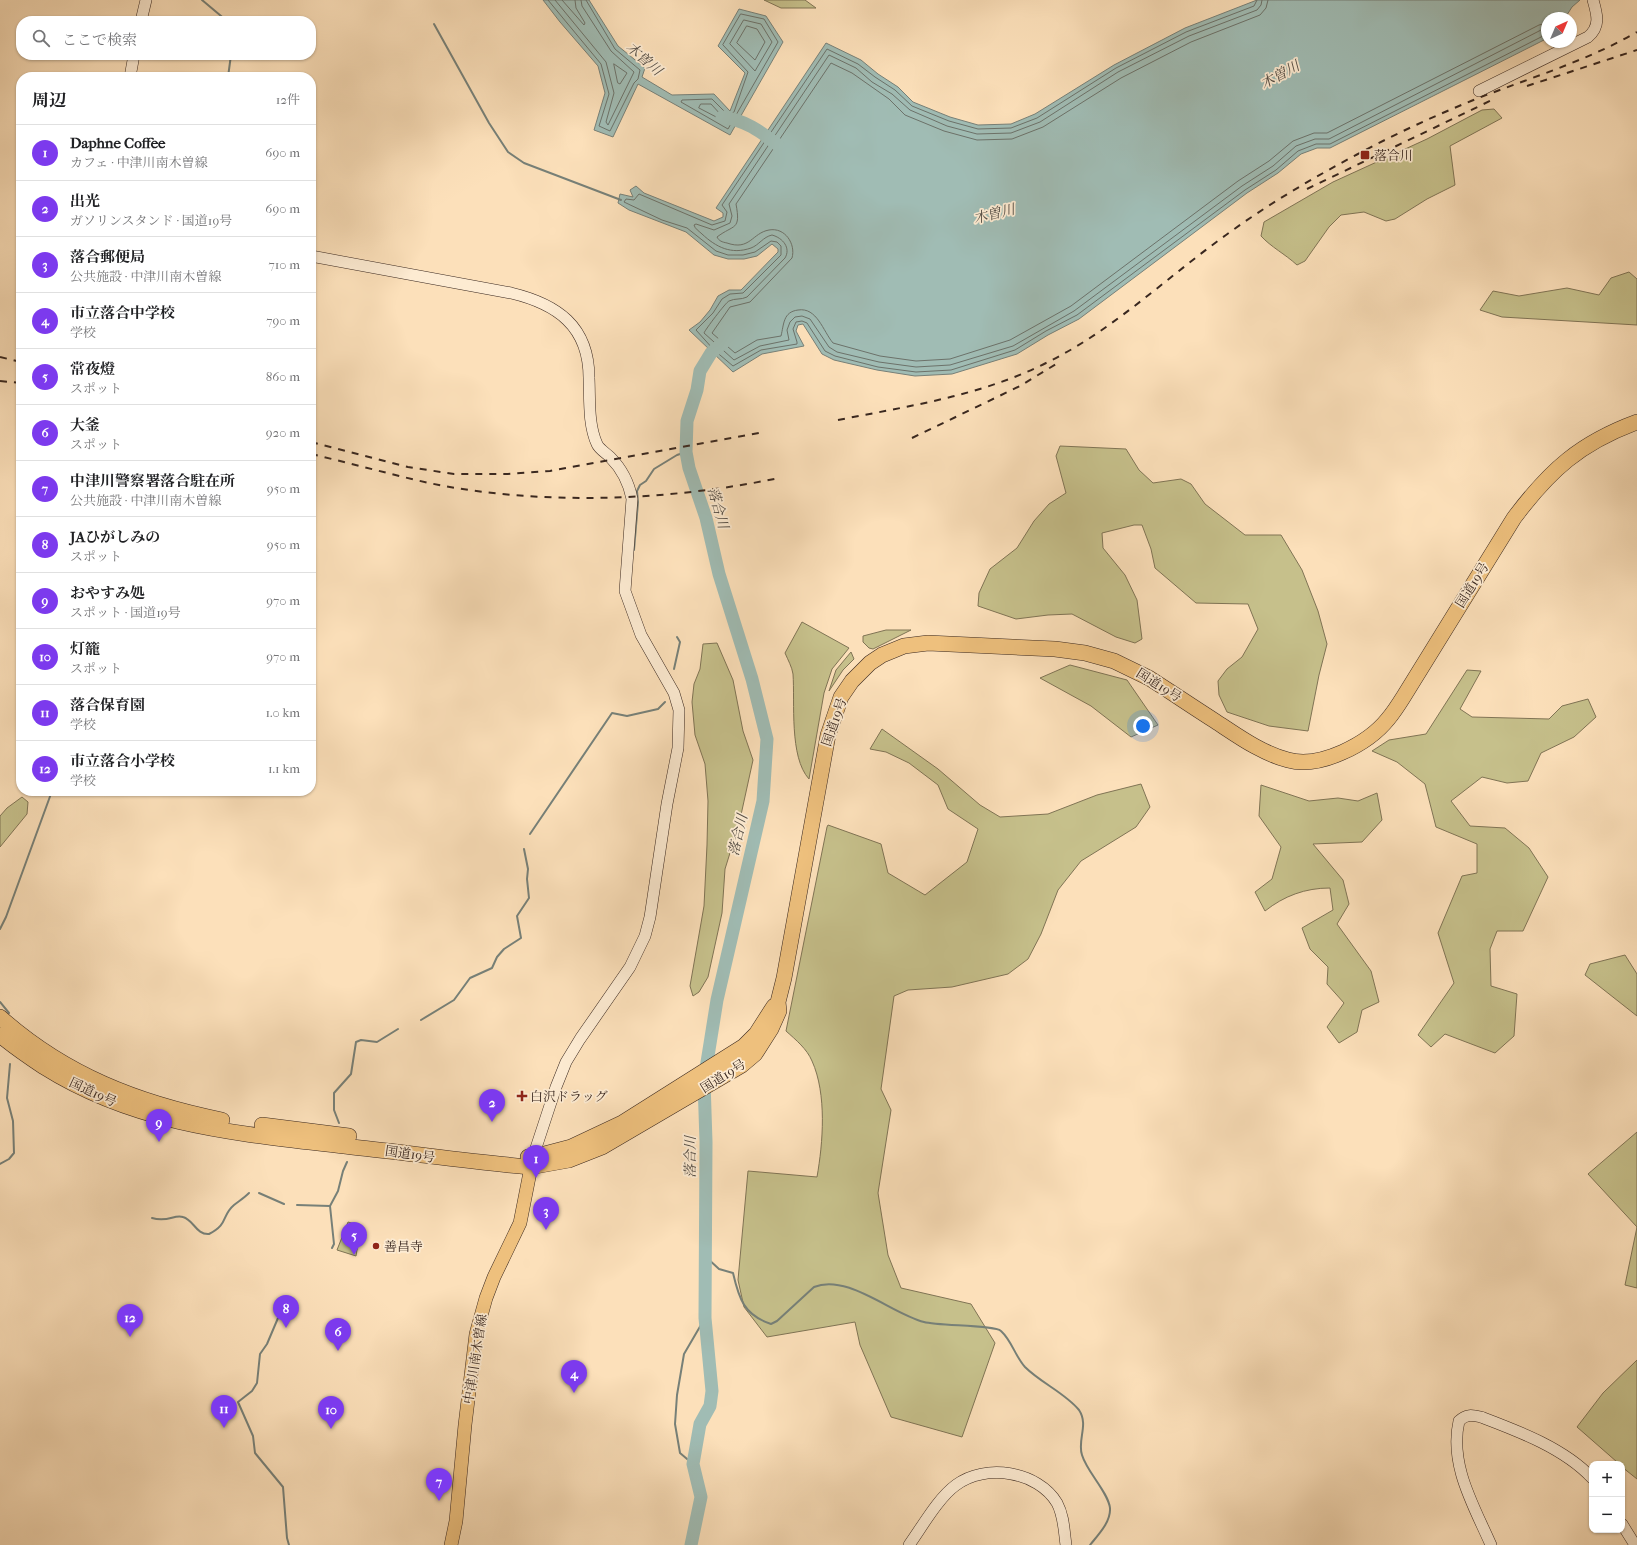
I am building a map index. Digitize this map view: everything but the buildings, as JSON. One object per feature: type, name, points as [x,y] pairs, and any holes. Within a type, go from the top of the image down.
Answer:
[{"type":"highway","name":"国道19号","points":[[0,1035],[19,1051],[94,1095],[181,1123],[285,1139],[456,1160],[531,1162],[569,1160],[602,1147],[685,1092],[730,1065],[755,1054],[762,1045],[779,1011],[778,1002],[784,978],[828,735],[841,697],[852,681],[870,663],[882,655],[904,646],[928,643],[1055,649],[1086,653],[1114,661],[1143,674],[1253,746],[1288,760],[1300,762],[1315,761],[1337,754],[1367,738],[1388,720],[1514,518],[1534,492],[1563,463],[1586,445],[1600,437],[1637,422]]},
{"type":"highway","name":"国道19号","points":[[0,1017],[28,1041],[84,1075],[109,1087],[164,1107],[226,1121],[457,1150],[531,1162]]},
{"type":"main road","name":"中津川南木曽線","points":[[451,1545],[457,1515],[465,1425],[476,1334],[486,1298],[520,1223],[531,1162]]},
{"type":"street","points":[[142,16],[146,0]]},
{"type":"street","points":[[1479,91],[1588,37],[1594,32],[1598,23],[1593,0]]},
{"type":"street","points":[[131,72],[133,60]]},
{"type":"street","points":[[316,257],[511,293],[543,302],[555,309],[575,329],[588,358],[592,422],[597,446],[610,457],[626,478],[631,491],[632,499],[625,591],[641,636],[674,693],[679,710],[678,748],[650,917],[645,936],[630,967],[580,1039],[566,1062],[551,1101],[531,1162]]},
{"type":"street","points":[[1491,1545],[1471,1502],[1460,1469],[1457,1433],[1459,1421],[1463,1417],[1472,1415],[1481,1417],[1551,1447],[1572,1460],[1589,1475]]},
{"type":"street","points":[[909,1545],[947,1492],[957,1484],[972,1476],[999,1472],[1007,1473],[1031,1481],[1050,1495],[1060,1509],[1066,1545]]},
{"type":"street","points":[[1625,1529],[1635,1545]]},
{"type":"shaded area","points":[[764,0],[805,0],[816,8],[781,8]]},
{"type":"shaded area","points":[[1494,109],[1502,118],[1450,146],[1455,185],[1427,199],[1395,219],[1386,221],[1364,212],[1341,215],[1329,227],[1305,261],[1297,265],[1269,244],[1261,236],[1264,222],[1333,182],[1427,139],[1482,110]]},
{"type":"shaded area","points":[[1629,272],[1637,279],[1637,325],[1502,317],[1480,310],[1493,291],[1519,296],[1567,288],[1599,295],[1611,278]]},
{"type":"shaded area","points":[[1060,446],[1126,449],[1139,470],[1153,483],[1181,479],[1191,484],[1205,504],[1245,535],[1281,535],[1302,570],[1318,611],[1327,644],[1319,675],[1308,731],[1269,726],[1227,712],[1219,695],[1218,681],[1227,669],[1242,657],[1258,629],[1248,604],[1196,603],[1155,568],[1151,549],[1142,525],[1134,525],[1102,533],[1103,548],[1125,575],[1137,600],[1142,639],[1135,643],[1116,637],[1072,614],[1016,619],[978,606],[979,593],[990,569],[1017,548],[1034,521],[1049,504],[1066,493],[1056,456]]},
{"type":"shaded area","points":[[802,622],[849,648],[832,669],[824,693],[809,779],[798,757],[794,729],[793,674],[785,653]]},
{"type":"shaded area","points":[[886,630],[911,630],[873,649],[869,648],[863,642],[863,636]]},
{"type":"shaded area","points":[[717,643],[733,680],[743,731],[753,760],[739,824],[725,869],[722,913],[708,977],[699,992],[693,996],[690,986],[704,906],[708,801],[705,764],[695,735],[692,702],[694,684],[700,669],[703,644]]},
{"type":"shaded area","points":[[851,652],[854,659],[843,670],[829,691],[836,670]]},
{"type":"shaded area","points":[[1070,665],[1127,680],[1158,725],[1131,737],[1091,706],[1040,678]]},
{"type":"shaded area","points":[[1467,670],[1481,671],[1460,709],[1472,717],[1549,719],[1562,706],[1588,699],[1596,717],[1574,737],[1541,753],[1528,781],[1507,783],[1482,777],[1451,801],[1470,826],[1505,828],[1529,848],[1548,877],[1523,931],[1497,931],[1490,949],[1491,986],[1517,994],[1514,1036],[1495,1053],[1445,1034],[1431,1047],[1418,1035],[1454,983],[1438,933],[1462,876],[1477,873],[1477,844],[1436,827],[1425,784],[1397,762],[1372,751],[1389,740],[1426,734]]},
{"type":"shaded area","points":[[882,729],[938,769],[980,805],[1000,817],[1048,814],[1097,795],[1141,784],[1150,807],[1136,827],[1081,861],[1058,890],[1041,934],[1028,959],[1008,974],[952,987],[908,990],[894,996],[881,1089],[891,1110],[878,1193],[888,1255],[901,1288],[971,1304],[995,1343],[962,1437],[891,1417],[860,1345],[855,1322],[767,1337],[744,1307],[738,1280],[748,1171],[817,1177],[822,1134],[822,1103],[820,1088],[817,1074],[810,1057],[801,1045],[786,1031],[828,825],[881,844],[888,873],[925,895],[967,862],[978,829],[948,809],[938,785],[909,763],[886,752],[870,749]]},
{"type":"shaded area","points":[[1261,785],[1309,801],[1338,798],[1358,801],[1377,793],[1382,820],[1362,842],[1313,844],[1343,880],[1349,904],[1337,924],[1371,971],[1379,1002],[1362,1010],[1357,1032],[1339,1043],[1327,1027],[1344,1003],[1327,984],[1328,967],[1310,949],[1302,928],[1333,910],[1330,888],[1303,891],[1287,897],[1265,911],[1255,892],[1272,879],[1281,847],[1259,816]]},
{"type":"shaded area","points":[[22,797],[28,802],[27,814],[0,847],[0,816],[7,808]]},
{"type":"shaded area","points":[[1625,955],[1637,974],[1637,1016],[1585,975],[1590,964]]},
{"type":"shaded area","points":[[1637,1132],[1637,1227],[1588,1174]]},
{"type":"shaded area","points":[[348,1222],[355,1224],[354,1230],[360,1232],[356,1256],[337,1250]]},
{"type":"shaded area","points":[[1637,1227],[1637,1288],[1625,1285]]},
{"type":"shaded area","points":[[1637,1360],[1637,1479],[1625,1469],[1625,1461],[1616,1461],[1577,1427],[1603,1393]]},
{"type":"water","points":[[543,0],[589,0],[618,46],[645,68],[642,77],[672,95],[714,94],[730,111],[745,73],[718,46],[739,9],[766,16],[783,42],[730,135],[638,84],[613,137],[594,130],[605,93],[598,66]]},
{"type":"water","points":[[1257,0],[1580,0],[1569,12],[1541,12],[1541,42],[1330,148],[1317,148],[1301,154],[1278,173],[1247,193],[1079,319],[1048,335],[1017,354],[952,374],[915,376],[877,370],[834,360],[822,354],[803,324],[798,325],[796,331],[804,346],[762,354],[733,372],[689,330],[700,322],[710,310],[718,296],[729,290],[741,290],[778,252],[778,249],[772,244],[757,256],[744,259],[728,259],[714,255],[686,232],[629,210],[618,203],[620,194],[633,197],[630,190],[636,186],[644,193],[714,221],[723,217],[723,213],[716,208],[826,43],[861,60],[878,74],[898,87],[913,102],[950,117],[978,125],[1011,124],[1035,114],[1114,65],[1185,28]]},
{"type":"waterway","points":[[202,0],[221,16]]},
{"type":"waterway","points":[[434,24],[489,123],[508,152],[524,163],[621,200]]},
{"type":"waterway","points":[[229,72],[230,60]]},
{"type":"waterway","name":"木曽川","points":[[722,117],[745,123],[778,145]]},
{"type":"waterway","name":"落合川","points":[[691,1545],[701,1497],[693,1464],[700,1424],[710,1406],[712,1391],[705,1318],[706,1142],[704,1081],[717,1000],[763,801],[767,739],[752,679],[719,574],[706,518],[689,468],[686,452],[687,421],[697,390],[700,371],[711,353],[724,342]]},
{"type":"waterway","points":[[634,550],[638,502],[637,491],[640,485],[646,481],[654,469],[677,455],[686,452]]},
{"type":"waterway","points":[[674,669],[680,642],[677,637]]},
{"type":"waterway","points":[[530,834],[612,713],[627,716],[658,709],[665,702]]},
{"type":"waterway","points":[[0,929],[6,917],[50,796]]},
{"type":"waterway","points":[[421,1020],[454,1000],[470,978],[492,968],[497,957],[504,949],[521,938],[517,916],[529,898],[527,879],[528,869],[524,849]]},
{"type":"waterway","points":[[0,1002],[9,1013]]},
{"type":"waterway","points":[[339,1123],[334,1110],[334,1093],[351,1074],[356,1042],[361,1040],[377,1042],[398,1029]]},
{"type":"waterway","points":[[0,1164],[9,1159],[14,1153],[13,1121],[7,1098],[10,1064]]},
{"type":"waterway","points":[[332,1248],[334,1244],[330,1206],[338,1191],[347,1162]]},
{"type":"waterway","points":[[152,1218],[162,1220],[180,1216],[190,1221],[201,1232],[209,1234],[220,1227],[230,1209],[249,1193]]},
{"type":"waterway","points":[[259,1193],[284,1204]]},
{"type":"waterway","points":[[297,1205],[330,1206]]},
{"type":"waterway","points":[[706,1257],[719,1269],[733,1273],[744,1305],[755,1316],[771,1324],[777,1321],[814,1287],[827,1284],[841,1285],[855,1290],[911,1318],[924,1322],[997,1329],[1001,1331],[1008,1339],[1025,1367],[1031,1373],[1067,1398],[1079,1410],[1082,1416],[1082,1455],[1088,1468],[1105,1495],[1110,1508],[1110,1513],[1106,1523],[1090,1545]]},
{"type":"waterway","points":[[278,1318],[267,1344],[260,1354],[257,1383],[252,1391],[238,1402],[253,1436],[255,1453],[283,1487],[287,1538],[289,1545]]},
{"type":"waterway","points":[[693,1464],[680,1453],[675,1424],[677,1395],[684,1354],[705,1318]]},
{"type":"railway","points":[[838,420],[918,405],[970,392],[996,384],[1046,363],[1094,336],[1242,224],[1322,173],[1398,133],[1427,120],[1471,101],[1555,70],[1617,43],[1637,32]]},
{"type":"railway","points":[[1527,86],[1637,50]]},
{"type":"railway","points":[[1307,189],[1494,99]]},
{"type":"railway","points":[[0,357],[16,361]]},
{"type":"railway","points":[[912,438],[1020,386],[1061,361]]},
{"type":"railway","points":[[0,381],[16,383]]},
{"type":"railway","points":[[316,443],[408,467],[454,474],[508,474],[550,471],[759,433]]},
{"type":"railway","points":[[316,455],[429,483],[471,490],[559,498],[649,496],[737,486],[779,478]]},
{"type":"place","name":"落合川","points":[[1365,155]]},
{"type":"place","name":"白沢ドラッグ","points":[[522,1096]]},
{"type":"place","name":"出光","points":[[492,1122]]},
{"type":"place","name":"おやすみ処","points":[[159,1142]]},
{"type":"place","name":"Daphne Coffee","points":[[536,1178]]},
{"type":"place","name":"落合郵便局","points":[[546,1230]]},
{"type":"place","name":"善昌寺","points":[[376,1246]]},
{"type":"place","name":"常夜燈","points":[[354,1255]]},
{"type":"place","name":"JAひがしみの","points":[[286,1328]]},
{"type":"place","name":"市立落合小学校","points":[[130,1337]]},
{"type":"place","name":"大釜","points":[[338,1351]]},
{"type":"place","name":"市立落合中学校","points":[[574,1393]]},
{"type":"place","name":"落合保育園","points":[[224,1428]]},
{"type":"place","name":"灯籠","points":[[331,1429]]},
{"type":"place","name":"中津川警察署落合駐在所","points":[[439,1501]]}]
